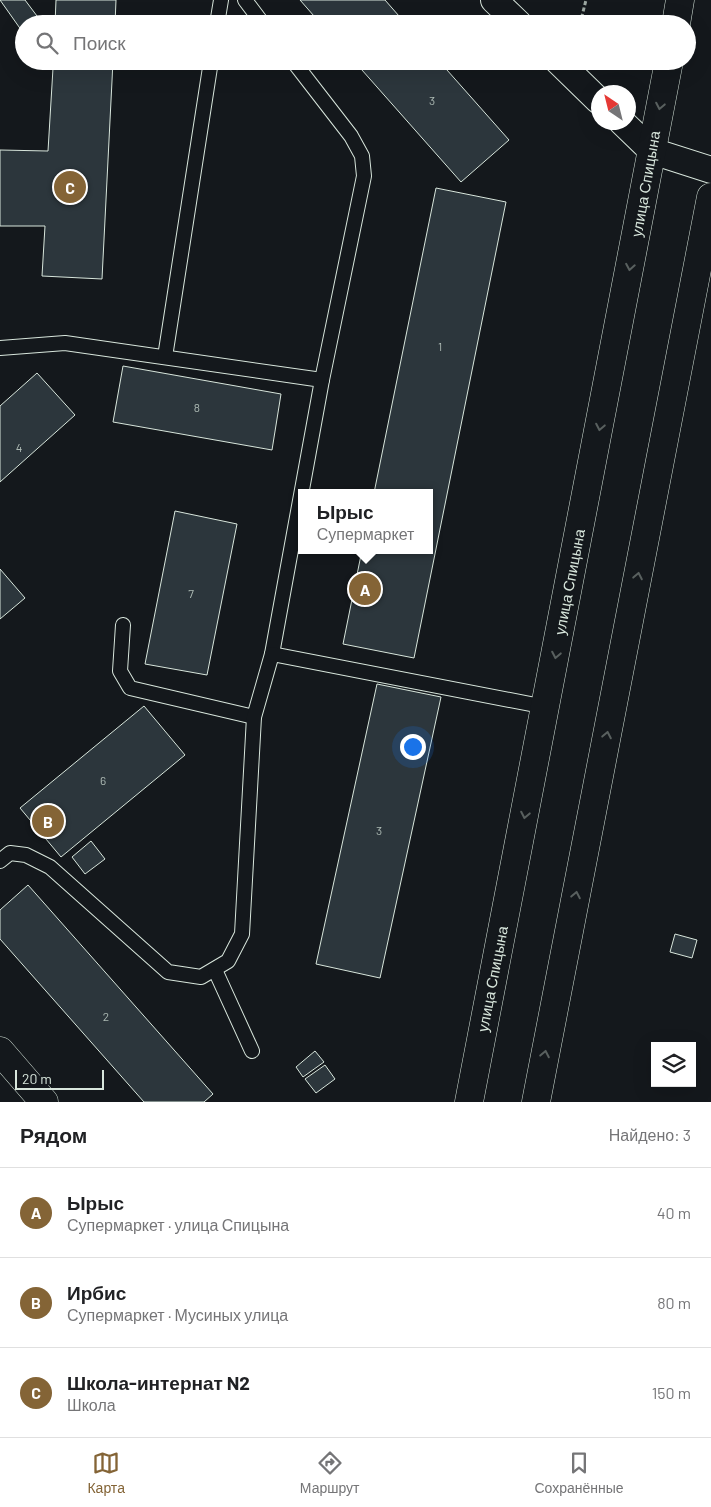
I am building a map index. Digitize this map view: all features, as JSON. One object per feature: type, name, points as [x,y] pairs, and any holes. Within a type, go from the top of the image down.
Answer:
[{"type":"street","points":[[494,0],[510,15]]},
{"type":"street","points":[[678,15],[680,0]]},
{"type":"street","points":[[567,70],[591,93]]},
{"type":"street","name":"улица Спицына","points":[[469,1102],[666,70]]},
{"type":"street","points":[[631,130],[652,150],[711,170]]},
{"type":"street","points":[[536,1102],[711,197]]},
{"type":"street","points":[[0,1051],[44,1102]]},
{"type":"lane","points":[[218,15],[221,0]]},
{"type":"lane","points":[[245,0],[256,15]]},
{"type":"lane","points":[[165,358],[210,70]]},
{"type":"lane","points":[[300,70],[351,136],[362,156],[364,176],[322,380],[302,489]]},
{"type":"lane","points":[[0,348],[65,343],[322,380]]},
{"type":"lane","points":[[0,842],[5,857],[26,855],[50,867],[168,972],[200,978],[228,961],[242,934],[254,717],[272,654],[298,512]]},
{"type":"lane","points":[[123,626],[120,671],[130,688],[254,717]]},
{"type":"lane","points":[[272,654],[546,707]]},
{"type":"lane","points":[[215,970],[252,1051]]},
{"type":"path","points":[[582,15],[586,0]]},
{"type":"building","points":[[0,0],[25,0],[36,15],[15,15],[15,21]]},
{"type":"building","points":[[56,0],[116,0],[115,15],[55,15]]},
{"type":"building","points":[[300,0],[385,0],[398,15],[313,15]]},
{"type":"building","points":[[53,70],[113,70],[102,279],[42,276],[45,226],[0,226],[0,150],[48,151]]},
{"type":"building","points":[[362,70],[447,70],[509,140],[461,182]]},
{"type":"building","points":[[436,188],[506,202],[414,658],[343,644],[361,554],[433,554],[433,489],[375,489]]},
{"type":"building","points":[[123,366],[281,394],[272,450],[113,422]]},
{"type":"building","points":[[37,373],[75,415],[0,482],[0,406]]},
{"type":"building","points":[[175,511],[237,524],[207,675],[145,664]]},
{"type":"building","points":[[0,569],[25,598],[0,619]]},
{"type":"building","points":[[377,684],[441,697],[380,978],[316,964]]},
{"type":"building","points":[[144,706],[185,755],[61,857],[20,808]]},
{"type":"building","points":[[91,841],[105,859],[85,874],[72,857]]},
{"type":"building","points":[[28,885],[213,1094],[204,1102],[144,1102],[0,939],[0,910]]},
{"type":"building","points":[[675,934],[697,940],[692,958],[670,952]]},
{"type":"building","points":[[315,1051],[324,1062],[303,1077],[296,1067]]},
{"type":"building","points":[[325,1065],[335,1079],[316,1093],[305,1079]]},
{"type":"place","name":"Школа-интернат N2","points":[[70,187]]},
{"type":"place","name":"Ырыс","points":[[365,589]]},
{"type":"place","name":"Ирбис","points":[[48,821]]}]
